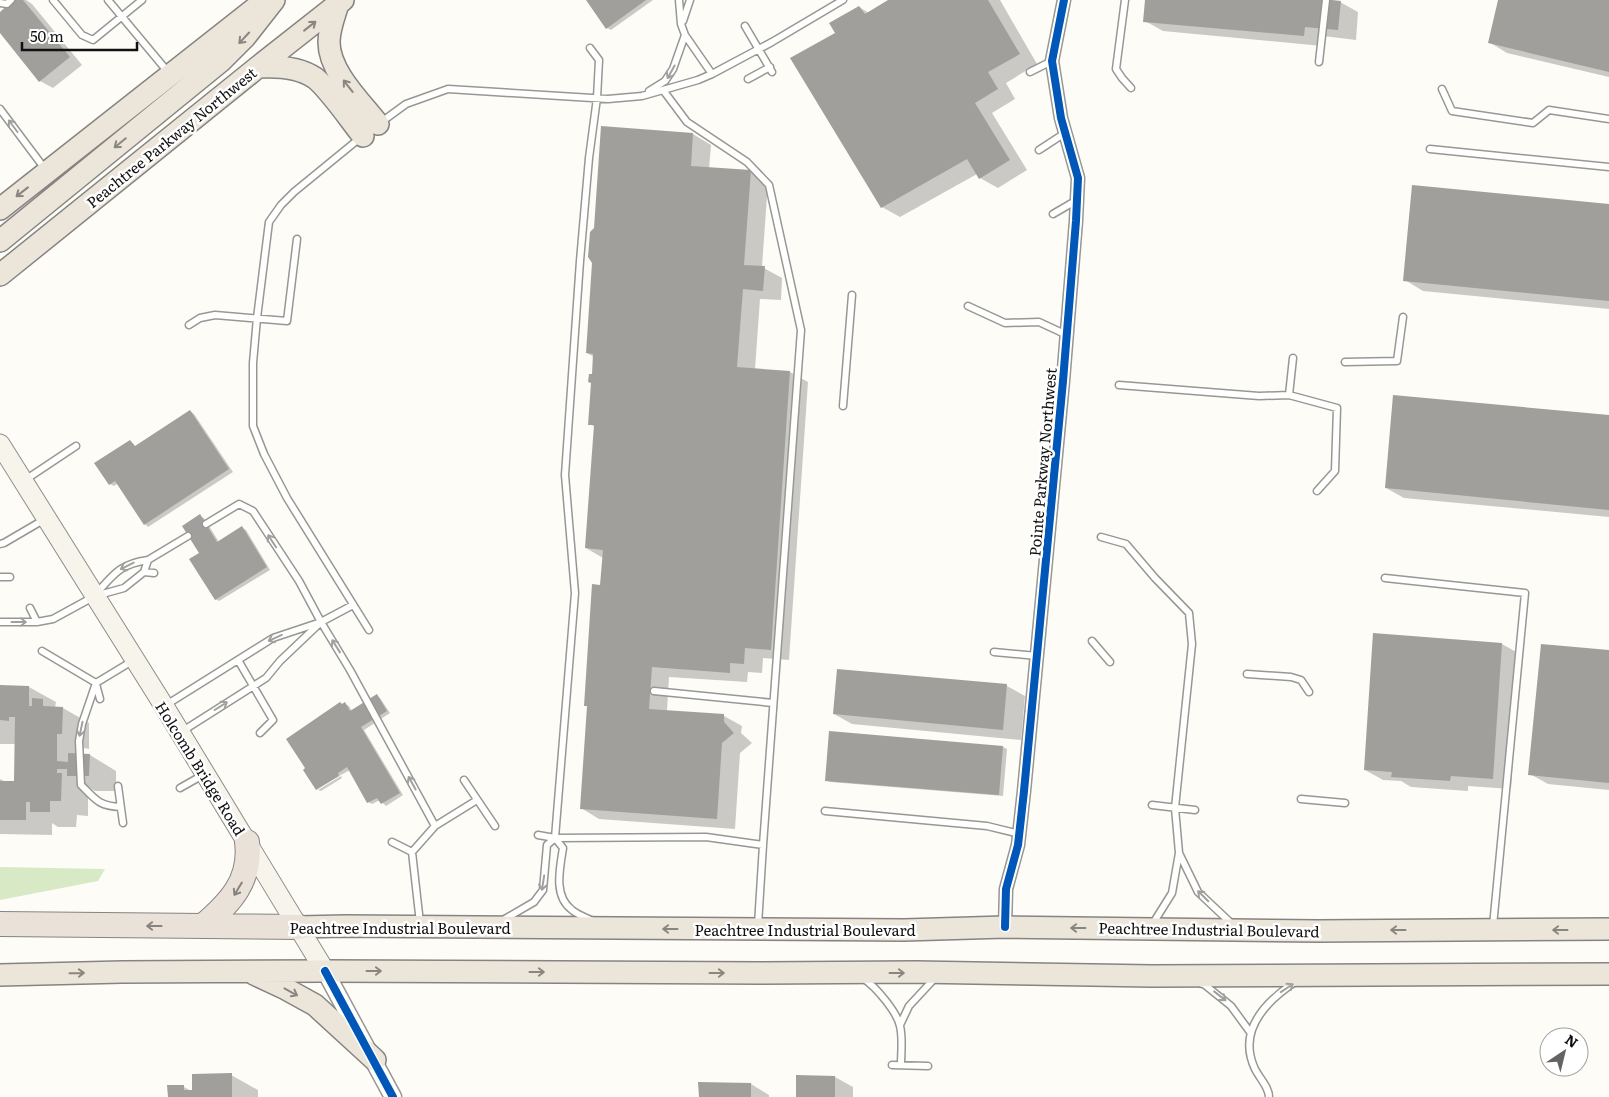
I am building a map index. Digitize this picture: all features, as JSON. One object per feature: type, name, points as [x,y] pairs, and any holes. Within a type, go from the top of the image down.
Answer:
[{"type":"highway","points":[[0,209],[265,0]]},
{"type":"highway","points":[[0,241],[221,61],[245,37],[274,0]]},
{"type":"highway","points":[[341,2],[329,35],[330,53],[333,64],[371,130]]},
{"type":"highway","name":"Peachtree Parkway Northwest","points":[[1,276],[341,2]]},
{"type":"highway","points":[[258,67],[275,66],[291,69],[314,78],[371,130]]},
{"type":"highway","points":[[203,926],[223,909],[242,882],[249,856],[247,842]]},
{"type":"highway","name":"Peachtree Industrial Boulevard","points":[[0,924],[904,930],[1005,927],[1238,930],[1609,929]]},
{"type":"highway","points":[[246,971],[286,989],[315,1005],[374,1060]]},
{"type":"highway","points":[[0,975],[246,971],[1178,975],[1609,974]]},
{"type":"main road","name":"Holcomb Bridge Road","points":[[5,456],[24,480],[325,971]]},
{"type":"street","name":"Pointe Parkway Northwest","points":[[1005,927],[1006,889],[1020,834],[1067,335],[1077,200],[1078,178],[1061,118],[1052,61],[1064,0]]},
{"type":"street","name":"Holcomb Bridge Road","points":[[325,971],[394,1097]]},
{"type":"lane","points":[[0,3],[7,4],[12,0]]},
{"type":"lane","points":[[52,0],[82,36],[93,40],[142,0]]},
{"type":"lane","points":[[108,0],[171,76]]},
{"type":"lane","points":[[680,0],[681,24],[685,36],[712,74]]},
{"type":"lane","points":[[681,24],[690,0]]},
{"type":"lane","points":[[369,630],[287,498],[264,454],[253,426],[257,318],[269,222],[281,204],[371,130],[406,104],[448,89],[608,99],[642,96],[698,80],[712,74],[843,0]]},
{"type":"lane","points":[[1125,0],[1116,69],[1131,88]]},
{"type":"lane","points":[[1319,62],[1326,0]]},
{"type":"lane","points":[[745,26],[771,70],[748,79]]},
{"type":"lane","points":[[642,96],[665,81],[673,69],[685,36]]},
{"type":"lane","points":[[590,48],[598,60],[597,98],[589,158],[580,261],[565,475],[575,593],[555,838],[562,848],[559,878],[561,896],[571,910],[608,928]]},
{"type":"lane","points":[[1030,72],[1052,61]]},
{"type":"lane","points":[[1442,89],[1452,111],[1533,123],[1549,110],[1609,118]]},
{"type":"lane","points":[[663,90],[687,122],[746,162],[769,185],[801,330],[758,929]]},
{"type":"lane","points":[[0,108],[47,172]]},
{"type":"lane","points":[[1039,150],[1065,132]]},
{"type":"lane","points":[[1430,149],[1609,167]]},
{"type":"lane","points":[[1053,214],[1077,200]]},
{"type":"lane","points":[[188,326],[200,318],[215,315],[287,321],[297,239]]},
{"type":"lane","points":[[844,406],[852,295]]},
{"type":"lane","points":[[968,306],[1005,323],[1039,322],[1067,335]]},
{"type":"lane","points":[[1345,362],[1397,361],[1403,317]]},
{"type":"lane","points":[[1289,395],[1293,358]]},
{"type":"lane","points":[[1119,385],[1258,396],[1289,395],[1337,408],[1335,471],[1317,491]]},
{"type":"lane","points":[[24,480],[76,446]]},
{"type":"lane","points":[[206,524],[239,504],[253,511],[299,581],[435,826]]},
{"type":"lane","points":[[0,544],[47,518]]},
{"type":"lane","points":[[95,596],[115,572],[131,563],[148,560],[188,536]]},
{"type":"lane","points":[[1102,537],[1126,544],[1154,578],[1189,613],[1192,644],[1174,808],[1179,854],[1172,893],[1150,928]]},
{"type":"lane","points":[[0,622],[53,620],[95,596],[124,588],[144,572],[148,560]]},
{"type":"lane","points":[[144,572],[154,573]]},
{"type":"lane","points":[[0,577],[10,577]]},
{"type":"lane","points":[[1385,578],[1525,593],[1493,930]]},
{"type":"lane","points":[[164,706],[273,638],[321,622],[353,605]]},
{"type":"lane","points":[[30,608],[37,622]]},
{"type":"lane","points":[[180,733],[266,678],[321,622]]},
{"type":"lane","points":[[1092,641],[1110,662]]},
{"type":"lane","points":[[42,651],[96,683],[100,699]]},
{"type":"lane","points":[[994,652],[1037,656]]},
{"type":"lane","points":[[120,807],[105,806],[81,785],[79,741],[82,724],[96,683],[135,660]]},
{"type":"lane","points":[[238,660],[273,720],[260,733]]},
{"type":"lane","points":[[1247,674],[1291,677],[1301,680],[1309,692]]},
{"type":"lane","points":[[654,691],[773,703]]},
{"type":"lane","points":[[180,788],[205,773]]},
{"type":"lane","points":[[464,780],[495,826]]},
{"type":"lane","points":[[118,786],[123,824]]},
{"type":"lane","points":[[1301,799],[1345,803]]},
{"type":"lane","points":[[420,927],[412,852],[435,826],[477,800]]},
{"type":"lane","points":[[1152,805],[1195,810]]},
{"type":"lane","points":[[824,811],[987,826],[1020,834]]},
{"type":"lane","points":[[538,835],[555,838],[706,837],[763,846]]},
{"type":"lane","points":[[487,927],[511,916],[534,902],[543,890],[547,845],[555,838]]},
{"type":"lane","points":[[392,842],[412,852]]},
{"type":"lane","points":[[1179,854],[1198,892],[1238,930]]},
{"type":"lane","points":[[855,973],[873,985],[900,1025]]},
{"type":"lane","points":[[901,1065],[900,1025],[909,1006],[928,984],[941,973]]},
{"type":"lane","points":[[1269,1097],[1269,1092],[1255,1068],[1250,1052],[1250,1032],[1264,1008],[1278,994],[1306,974]]},
{"type":"lane","points":[[1178,975],[1205,985],[1212,990],[1231,1006],[1250,1032]]},
{"type":"lane","points":[[892,1065],[928,1066]]},
{"type":"green space","points":[[0,867],[105,869],[98,881],[0,900]]},
{"type":"building","points":[[13,0],[23,0],[70,57],[39,82],[0,33],[0,12]]},
{"type":"building","points":[[586,0],[646,0],[606,29]]},
{"type":"building","points":[[888,0],[988,0],[1020,54],[988,72],[998,89],[975,103],[1010,160],[979,179],[967,159],[881,208],[790,58],[835,33],[829,23],[859,6],[865,14]]},
{"type":"building","points":[[1145,0],[1341,1],[1338,30],[1305,27],[1304,36],[1143,22]]},
{"type":"building","points":[[1498,0],[1609,0],[1609,72],[1488,43]]},
{"type":"building","points":[[601,126],[693,133],[691,166],[751,170],[744,265],[765,266],[763,291],[743,289],[737,367],[790,371],[771,650],[745,648],[744,664],[730,663],[730,673],[652,667],[649,709],[724,714],[724,722],[734,733],[722,743],[717,819],[580,809],[587,706],[584,706],[592,584],[600,585],[603,550],[585,548],[594,425],[588,425],[591,383],[588,382],[589,374],[592,374],[593,354],[586,353],[592,263],[588,257],[590,232],[594,228]]},
{"type":"building","points":[[1412,185],[1609,204],[1609,301],[1403,281]]},
{"type":"building","points":[[1393,395],[1609,415],[1609,510],[1385,488]]},
{"type":"building","points":[[190,410],[229,469],[144,525],[115,481],[109,485],[94,463],[130,440],[135,446]]},
{"type":"building","points":[[200,514],[217,542],[242,526],[267,567],[215,600],[189,559],[199,553],[182,526]]},
{"type":"building","points":[[1373,633],[1502,643],[1493,779],[1451,776],[1450,781],[1391,777],[1392,772],[1364,770]]},
{"type":"building","points":[[1541,644],[1609,650],[1609,783],[1528,775]]},
{"type":"building","points":[[837,669],[1007,684],[1003,730],[833,714]]},
{"type":"building","points":[[0,685],[29,686],[29,706],[32,706],[32,698],[43,699],[43,706],[63,707],[62,734],[57,734],[57,761],[68,762],[68,753],[90,754],[89,776],[67,776],[67,769],[57,769],[57,773],[62,773],[61,801],[50,801],[50,812],[30,812],[30,802],[26,802],[26,820],[0,820],[0,781],[14,781],[15,717],[9,717],[9,721],[0,720]]},
{"type":"building","points":[[377,694],[387,711],[361,727],[400,793],[381,804],[377,798],[367,803],[347,767],[338,773],[339,776],[316,790],[303,770],[305,768],[286,739],[340,702],[342,704],[345,702],[350,711]]},
{"type":"building","points":[[829,731],[1003,746],[999,795],[825,781]]},
{"type":"building","points":[[232,1073],[232,1097],[168,1097],[167,1085],[184,1085],[184,1090],[192,1090],[192,1074]]},
{"type":"building","points":[[796,1075],[835,1076],[835,1097],[796,1097]]},
{"type":"building","points":[[698,1082],[751,1083],[751,1097],[699,1097]]},
{"type":"cycle path","points":[[1005,927],[1006,889],[1018,845],[1024,791],[1063,381],[1076,221],[1078,178],[1061,118],[1052,61],[1064,0]]},
{"type":"cycle path","points":[[325,971],[393,1097]]}]
